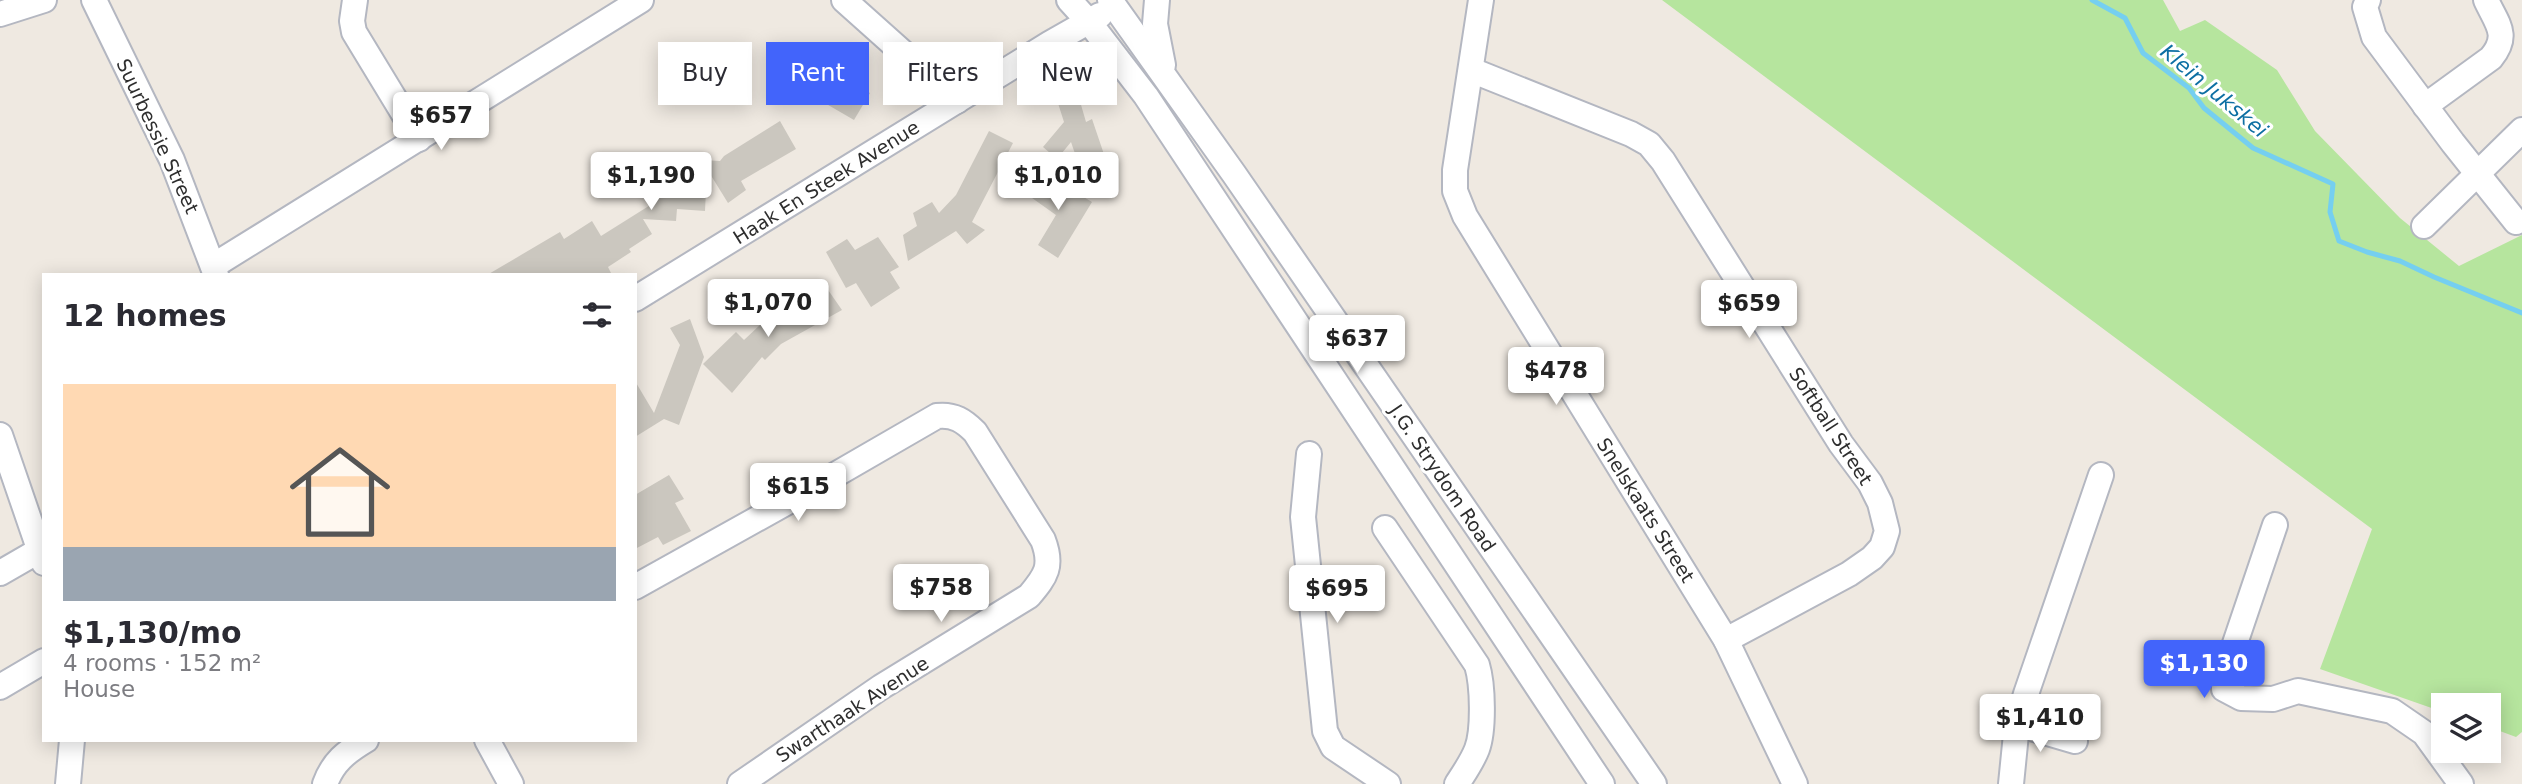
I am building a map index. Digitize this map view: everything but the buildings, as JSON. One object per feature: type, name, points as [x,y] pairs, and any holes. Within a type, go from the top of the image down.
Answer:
[{"type":"street","points":[[0,15],[44,0]]},
{"type":"street","name":"Suurbessie Street","points":[[94,0],[172,160],[215,270]]},
{"type":"street","points":[[355,0],[352,21],[354,33],[419,139]]},
{"type":"street","points":[[215,270],[641,0]]},
{"type":"street","points":[[844,0],[891,42]]},
{"type":"street","name":"J.G. Strydom Road","points":[[1069,0],[1146,96],[1602,784]]},
{"type":"street","points":[[1157,0],[1155,24],[1167,80]]},
{"type":"street","name":"Snelskaats Street","points":[[1481,0],[1455,170],[1455,191],[1465,216],[1726,640],[1795,784]]},
{"type":"street","points":[[2368,0],[2365,7],[2374,37],[2516,222]]},
{"type":"street","points":[[2425,106],[2491,58],[2500,48],[2503,37],[2486,0]]},
{"type":"street","name":"Haak En Steek Avenue","points":[[1003,72],[1067,32],[1089,22],[1116,2]]},
{"type":"street","name":"J.G. Strydom Road","points":[[1116,2],[1167,80],[1654,784]]},
{"type":"street","name":"Softball Street","points":[[1471,70],[1632,134],[1649,144],[1663,161],[1841,444],[1870,483],[1880,503],[1887,531],[1882,547],[1872,558],[1849,574],[1726,640]]},
{"type":"street","name":"Haak En Steek Avenue","points":[[637,298],[950,105]]},
{"type":"street","points":[[2424,226],[2522,130]]},
{"type":"street","name":"Swarthaak Avenue","points":[[637,586],[937,416],[953,416],[968,425],[985,445],[1043,540],[1048,560],[1045,577],[1029,596],[881,687],[740,784]]},
{"type":"street","points":[[0,435],[42,557],[0,573]]},
{"type":"street","points":[[1309,454],[1303,517],[1325,731],[1328,739],[1341,753],[1388,784]]},
{"type":"street","points":[[2011,784],[2017,724],[2101,475]]},
{"type":"street","points":[[2275,525],[2224,676],[2224,689],[2241,698],[2273,699],[2298,691],[2392,711],[2424,733],[2460,784]]},
{"type":"street","points":[[1385,528],[1477,665],[1482,686],[1478,747],[1457,784]]},
{"type":"street","points":[[0,687],[42,662]]},
{"type":"street","points":[[2017,724],[2075,741]]},
{"type":"street","points":[[68,784],[72,742]]},
{"type":"street","points":[[325,784],[337,760],[363,742]]},
{"type":"street","points":[[488,742],[511,784]]},
{"type":"green space","points":[[1662,0],[2163,0],[2180,31],[2205,20],[2277,70],[2315,131],[2400,218],[2459,266],[2522,235],[2522,732],[2516,737],[2501,731],[2501,693],[2431,693],[2431,708],[2320,669],[2372,529]]},
{"type":"waterway","name":"Klein Jukskei","points":[[2092,0],[2125,18],[2143,53],[2189,88],[2204,108],[2253,148],[2333,184],[2330,212],[2339,241],[2400,261],[2522,313]]}]
